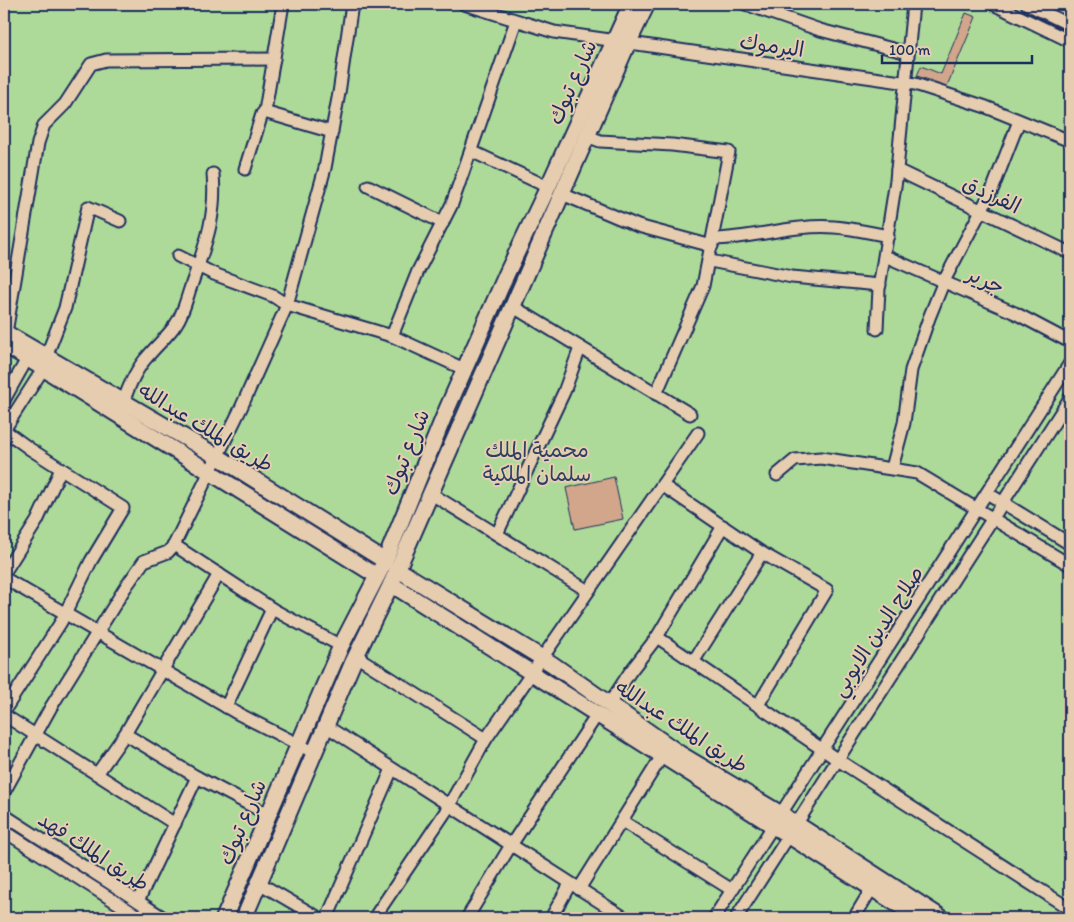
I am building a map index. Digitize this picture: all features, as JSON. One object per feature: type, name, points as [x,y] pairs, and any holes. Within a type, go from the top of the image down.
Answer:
[{"type":"main road","name":"شارع تبوك","points":[[244,918],[356,656],[391,584],[391,565],[464,370],[631,4]]},
{"type":"main road","name":"شارع تبوك","points":[[224,918],[341,646],[377,576],[391,565],[430,493],[628,43],[647,4]]},
{"type":"main road","name":"طريق الملك عبدالله","points":[[5,336],[27,358],[45,363],[123,403],[218,457],[543,659],[777,820],[942,918]]},
{"type":"main road","name":"طريق الملك عبدالله","points":[[5,336],[210,472],[377,576]]},
{"type":"main road","name":"طريق الملك عبدالله","points":[[391,584],[662,756],[777,820]]},
{"type":"main road","name":"طريق الملك عبدالله","points":[[793,830],[872,888],[919,918]]},
{"type":"street","points":[[245,169],[264,112],[283,4]]},
{"type":"street","points":[[4,792],[96,632],[144,561],[168,552],[174,545],[218,457],[287,305],[302,256],[332,132],[352,4]]},
{"type":"street","name":"اليرموك","points":[[464,4],[483,7],[516,21],[554,32],[613,42],[905,82],[986,107],[1070,142]]},
{"type":"street","points":[[745,4],[836,36],[908,53]]},
{"type":"street","points":[[877,328],[880,285],[886,256],[897,170],[913,4]]},
{"type":"street","points":[[993,4],[1070,41]]},
{"type":"street","points":[[1027,4],[1070,25]]},
{"type":"street","points":[[392,336],[418,271],[444,223],[516,21]]},
{"type":"street","points":[[5,336],[38,143],[44,125],[65,104],[91,64],[106,60],[274,58]]},
{"type":"street","points":[[264,112],[332,132]]},
{"type":"street","points":[[892,468],[904,423],[915,357],[944,281],[993,188],[1019,120]]},
{"type":"street","points":[[587,136],[600,141],[672,145],[729,152],[710,261],[703,286],[656,394]]},
{"type":"street","points":[[471,151],[548,187]]},
{"type":"street","name":"الفرزدق","points":[[897,170],[982,209],[1070,253]]},
{"type":"street","points":[[123,403],[130,383],[139,367],[177,324],[199,267],[215,200],[213,174]]},
{"type":"street","points":[[368,186],[444,223]]},
{"type":"street","points":[[562,194],[638,226],[713,242],[765,233],[835,227],[888,236]]},
{"type":"street","points":[[4,711],[65,614],[91,561],[124,508],[4,430],[45,363],[65,308],[88,207],[120,221]]},
{"type":"street","points":[[178,256],[199,267],[273,296],[287,305],[392,336],[464,370]]},
{"type":"street","name":"جرير","points":[[886,256],[1015,313],[1070,342]]},
{"type":"street","points":[[710,261],[792,277],[880,285]]},
{"type":"street","points":[[512,306],[690,414]]},
{"type":"street","points":[[497,534],[564,392],[580,348]]},
{"type":"street","points":[[4,400],[27,358]]},
{"type":"street","name":"صلاح الدين الايوبي","points":[[714,918],[1070,363]]},
{"type":"street","name":"صلاح الدين الايوبي","points":[[736,918],[1070,398]]},
{"type":"street","points":[[374,918],[448,806],[486,739],[698,433]]},
{"type":"street","points":[[777,475],[795,460],[804,459],[831,459],[917,473],[1070,564]]},
{"type":"street","points":[[4,573],[37,521],[62,469]]},
{"type":"street","points":[[662,485],[762,553],[827,590],[758,705]]},
{"type":"street","points":[[430,493],[588,591]]},
{"type":"street","points":[[987,493],[1070,544]]},
{"type":"street","points":[[609,704],[657,638],[723,526]]},
{"type":"street","points":[[174,545],[272,609],[341,646]]},
{"type":"street","points":[[693,662],[762,553]]},
{"type":"street","points":[[97,774],[125,734],[219,574]]},
{"type":"street","points":[[4,578],[226,707],[315,753]]},
{"type":"street","points":[[226,707],[272,609]]},
{"type":"street","points":[[657,638],[838,760],[1070,909]]},
{"type":"street","points":[[356,656],[486,739]]},
{"type":"street","points":[[4,715],[175,824]]},
{"type":"street","points":[[467,918],[597,715]]},
{"type":"street","points":[[326,726],[625,918]]},
{"type":"street","points":[[125,734],[197,777],[269,815]]},
{"type":"street","points":[[551,918],[622,821],[662,756]]},
{"type":"street","points":[[327,918],[392,769]]},
{"type":"street","points":[[138,901],[197,777]]},
{"type":"street","name":"طريق الملك فهد","points":[[4,815],[164,918]]},
{"type":"street","points":[[622,821],[732,890]]},
{"type":"street","name":"طريق الملك فهد","points":[[4,831],[141,918]]},
{"type":"street","points":[[259,882],[319,918]]},
{"type":"street","points":[[854,918],[872,888]]},
{"type":"green space","name":"محمية الملك سلمان الملكية","points":[[4,4],[1070,4],[1070,918],[4,918]]},
{"type":"building","points":[[966,13],[976,17],[947,86],[917,76],[921,66],[941,74]]},
{"type":"building","points":[[614,477],[623,519],[575,529],[566,488]]}]
